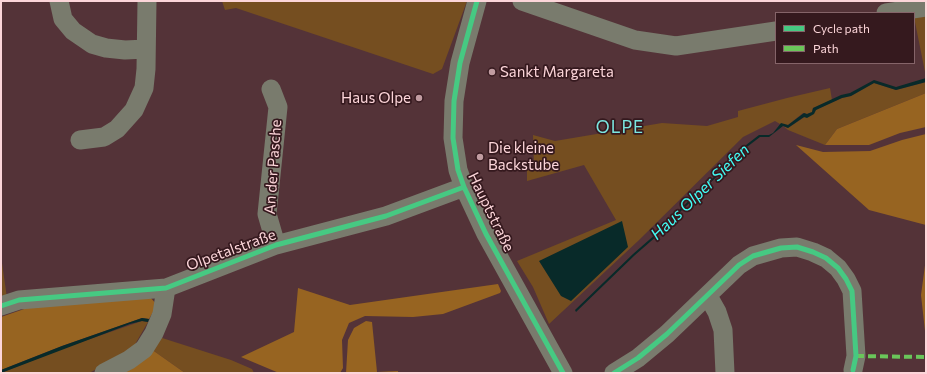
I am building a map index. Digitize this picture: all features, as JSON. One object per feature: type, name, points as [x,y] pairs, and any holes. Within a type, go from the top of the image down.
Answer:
[{"type":"street","points":[[59,1],[64,19],[73,31],[87,41],[106,48],[125,50],[146,49]]},
{"type":"street","points":[[80,140],[104,137],[117,129],[134,110],[144,88],[146,69],[147,1]]},
{"type":"street","name":"Hauptstraße","points":[[477,1],[458,70],[452,118],[455,154],[464,188],[486,234],[563,373]]},
{"type":"street","points":[[522,1],[561,7],[635,40],[676,46],[775,30]]},
{"type":"street","points":[[893,12],[926,7]]},
{"type":"street","name":"An der Pasche","points":[[271,89],[278,107],[267,214],[276,245]]},
{"type":"street","name":"Olpetalstraße","points":[[1,306],[19,300],[166,288],[276,245],[386,216],[464,188]]},
{"type":"street","points":[[614,373],[638,358],[667,334],[739,265],[753,256],[767,250],[797,247],[826,258],[838,268],[852,291],[856,356],[853,370]]},
{"type":"street","points":[[104,373],[129,360],[144,349],[154,333],[162,314],[166,288]]},
{"type":"street","points":[[708,296],[717,312],[723,330],[725,373]]},
{"type":"shaded area","points":[[222,1],[467,1],[442,69],[433,74],[236,8],[225,10]]},
{"type":"shaded area","points":[[926,15],[926,77],[915,22],[915,17]]},
{"type":"shaded area","points":[[926,82],[926,93],[837,129],[825,145],[788,130],[783,126],[788,128],[815,110],[842,98],[851,96],[874,83],[896,90]]},
{"type":"shaded area","points":[[830,88],[832,100],[813,108],[812,112],[807,114],[803,113],[788,125],[780,124],[775,121],[743,137],[638,241],[549,324],[533,287],[517,261],[616,220],[584,165],[527,181],[527,170],[534,166],[533,135],[555,141],[662,123],[707,126],[738,117],[738,111]]},
{"type":"shaded area","points":[[926,93],[926,127],[900,133],[869,145],[825,145],[837,129]]},
{"type":"shaded area","points":[[926,134],[926,225],[869,210],[796,145],[823,152],[870,151],[902,140]]},
{"type":"shaded area","points":[[1,256],[7,298],[1,300]]},
{"type":"shaded area","points":[[926,258],[926,340],[921,295]]},
{"type":"shaded area","points":[[498,284],[501,291],[500,293],[443,314],[413,317],[365,316],[349,323],[342,340],[343,368],[340,373],[279,373],[241,357],[294,332],[298,288],[350,305]]},
{"type":"shaded area","points":[[150,297],[157,305],[149,319],[142,318],[62,346],[1,370],[1,317],[27,308]]},
{"type":"shaded area","points":[[142,321],[148,322],[134,346],[114,360],[89,373],[1,373],[64,348]]},
{"type":"shaded area","points":[[366,321],[372,322],[377,372],[398,371],[398,373],[346,373],[348,340],[354,328]]},
{"type":"shaded area","points":[[159,337],[231,360],[252,369],[254,373],[185,373],[151,349]]},
{"type":"shaded area","points":[[151,349],[185,373],[123,373]]},
{"type":"water","name":"Haus Olper Siefen","points":[[926,78],[926,82],[896,90],[874,83],[851,96],[842,98],[816,110],[814,114],[807,118],[804,117],[788,128],[783,126],[769,137],[760,137],[739,153],[736,158],[658,235],[576,312],[575,310],[735,157],[737,152],[759,135],[769,135],[773,133],[781,123],[788,125],[804,113],[807,114],[812,112],[813,108],[841,95],[850,93],[874,80],[896,87]]},
{"type":"water","points":[[622,221],[628,247],[571,301],[561,296],[539,261]]},
{"type":"water","points":[[142,318],[149,319],[148,322],[142,321],[130,324],[1,373],[1,370],[62,346]]},
{"type":"marked path","points":[[856,356],[926,357]]},
{"type":"cycle path","points":[[477,1],[460,63],[454,101],[453,138],[458,170],[464,187],[486,234],[563,373]]},
{"type":"cycle path","points":[[1,306],[19,300],[166,288],[276,245],[386,216],[464,187]]},
{"type":"cycle path","points":[[614,373],[638,358],[667,334],[739,265],[753,256],[781,248],[797,247],[826,258],[838,268],[852,291],[856,356],[853,370]]},
{"type":"place","name":"Sankt Margareta","points":[[492,72]]},
{"type":"place","name":"Haus Olpe","points":[[419,98]]},
{"type":"place","name":"Die kleine Backstube","points":[[480,157]]},
{"type":"district","name":"OLPE","points":[[620,127]]}]
